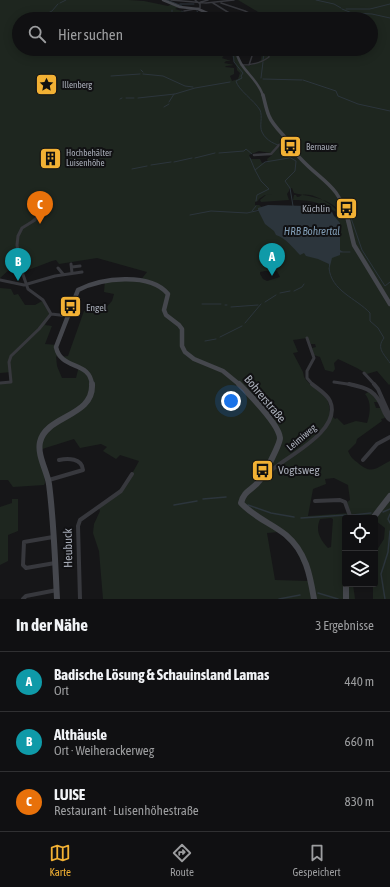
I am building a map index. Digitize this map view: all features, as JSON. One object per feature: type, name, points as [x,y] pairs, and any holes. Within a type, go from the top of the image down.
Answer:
[{"type":"street","points":[[163,0],[182,7],[197,9],[204,12]]},
{"type":"street","points":[[171,0],[199,3],[220,3],[234,0]]},
{"type":"street","points":[[195,0],[199,3]]},
{"type":"street","points":[[199,3],[208,0]]},
{"type":"street","points":[[184,11],[200,8],[199,3]]},
{"type":"street","points":[[213,3],[228,12]]},
{"type":"street","points":[[220,3],[247,12]]},
{"type":"street","points":[[237,56],[241,65],[261,89],[270,120],[288,140],[300,158],[339,194],[345,208],[354,245],[390,304]]},
{"type":"street","points":[[250,65],[252,56]]},
{"type":"street","points":[[241,65],[250,65],[268,58],[268,56]]},
{"type":"street","points":[[254,155],[271,154],[278,146],[288,140]]},
{"type":"street","points":[[50,204],[35,220],[22,228],[18,236],[17,245],[20,266],[28,289],[44,300],[51,314]]},
{"type":"street","points":[[72,273],[71,265],[80,266]]},
{"type":"street","points":[[58,268],[63,274]]},
{"type":"street","points":[[0,280],[20,285],[27,285],[63,274],[82,272]]},
{"type":"street","name":"Bohrerstraße","points":[[69,316],[76,292],[87,284],[117,279],[134,280],[155,284],[167,292],[168,294],[164,308],[165,312],[182,327],[184,335],[182,346],[190,357],[221,370],[239,383],[264,412],[279,433],[279,446],[259,482],[243,495],[241,503],[250,513],[286,535],[298,548],[308,566],[314,599]]},
{"type":"street","points":[[51,314],[69,316]]},
{"type":"street","points":[[0,383],[11,382],[9,362],[10,356],[40,329],[51,314]]},
{"type":"street","name":"Heubuck","points":[[57,599],[49,480],[40,443],[43,436],[51,428],[80,410],[87,403],[93,387],[92,379],[88,372],[83,368],[65,362],[56,351],[57,344],[69,316]]},
{"type":"street","name":"Leimiweg","points":[[262,477],[269,476],[274,467],[319,435],[330,417],[332,410],[330,399],[312,385],[307,378],[307,371],[314,358],[307,338]]},
{"type":"street","points":[[364,373],[378,389],[390,416]]},
{"type":"street","points":[[334,382],[360,386],[371,391],[377,396],[387,418],[390,420]]},
{"type":"street","points":[[362,460],[377,444],[390,437]]},
{"type":"street","points":[[49,480],[83,470],[83,467],[77,460],[65,458],[59,460]]},
{"type":"street","name":"Heubuck","points":[[80,599],[78,526],[80,520],[121,491],[132,474]]},
{"type":"street","points":[[375,515],[390,496]]},
{"type":"street","points":[[315,501],[340,500],[345,502],[350,515]]},
{"type":"street","points":[[54,537],[24,542],[23,565],[26,568],[55,563]]},
{"type":"street","points":[[346,587],[346,599]]},
{"type":"street","points":[[23,599],[26,596],[57,590]]},
{"type":"shaded area","points":[[0,0],[129,0],[144,1],[168,6],[172,4],[179,7],[175,9],[182,12],[12,12],[12,56],[224,56],[222,58],[231,61],[226,61],[224,63],[234,65],[225,67],[234,68],[234,74],[230,76],[232,81],[238,79],[240,73],[237,70],[232,56],[236,56],[241,65],[249,66],[261,60],[261,56],[378,56],[378,12],[258,12],[238,0],[390,0],[390,384],[389,385],[377,371],[367,374],[338,359],[334,363],[335,369],[333,372],[325,370],[320,357],[314,355],[312,348],[316,347],[315,344],[311,344],[307,338],[293,340],[298,352],[293,353],[304,377],[327,399],[330,414],[335,419],[337,418],[344,425],[356,421],[367,423],[370,412],[370,404],[365,394],[370,391],[378,402],[374,402],[376,408],[381,408],[385,418],[381,419],[382,421],[357,439],[356,443],[348,451],[353,459],[367,469],[377,468],[390,461],[390,599],[373,599],[373,587],[378,587],[378,548],[384,539],[385,528],[378,523],[378,515],[342,515],[342,587],[353,587],[355,599],[103,599],[99,551],[93,533],[94,524],[100,511],[99,508],[122,487],[139,461],[120,455],[116,459],[103,451],[107,447],[101,444],[80,448],[74,439],[39,450],[44,466],[44,485],[13,487],[8,480],[0,480],[0,383],[9,383],[11,372],[0,373],[0,288],[11,289],[14,295],[18,294],[25,305],[35,305],[42,301],[50,315],[45,325],[52,326],[45,344],[57,345],[61,357],[68,356],[84,311],[102,312],[112,301],[114,294],[104,292],[105,281],[140,281],[147,272],[97,258],[59,264],[56,260],[23,272],[21,269],[10,269],[0,278]],"holes":[[[259,151],[270,153],[272,155],[267,159],[268,162],[262,163],[260,159],[251,159],[249,155]],[[292,188],[294,193],[318,198],[329,202],[339,210],[341,209],[343,219],[333,216],[254,211],[263,208],[259,205],[255,205],[255,202],[265,195],[287,194],[289,189]],[[277,271],[280,277],[267,281],[263,279],[260,274],[260,272]],[[56,356],[65,362],[78,366],[76,378],[62,378],[57,366]],[[334,478],[348,485],[350,500],[347,502],[350,513],[308,516],[313,489],[326,484],[325,479]],[[320,519],[333,519],[331,547],[328,548],[319,535],[318,527]],[[279,532],[295,548],[307,573],[308,581],[275,580],[267,533]]]},
{"type":"shaded area","points":[[287,194],[289,200],[261,202],[260,200],[266,195]]},
{"type":"shaded area","points":[[294,195],[297,197],[302,195],[312,195],[317,197],[328,203],[340,214],[318,203],[293,200]]},
{"type":"shaded area","points":[[12,499],[18,499],[18,531],[8,535],[8,561],[0,565],[0,507],[12,503]]},
{"type":"water","name":"HRB Bohrertal","points":[[268,205],[309,206],[332,212],[340,223],[340,250],[343,252],[340,252],[340,255],[332,258],[329,270],[329,264],[306,256],[304,253],[300,255],[265,224],[258,208]]},
{"type":"waterway","points":[[60,3],[66,0]]},
{"type":"waterway","points":[[167,0],[182,6]]},
{"type":"waterway","points":[[316,0],[334,4],[341,8]]},
{"type":"waterway","points":[[50,12],[58,4]]},
{"type":"waterway","points":[[180,4],[194,4]]},
{"type":"waterway","points":[[346,9],[370,9],[390,4]]},
{"type":"waterway","points":[[342,9],[350,12]]},
{"type":"waterway","points":[[378,15],[390,18]]},
{"type":"waterway","points":[[234,56],[234,62],[243,73],[241,76],[242,78],[236,81],[237,84],[260,110],[261,130],[266,138],[285,147],[289,157],[296,161],[295,171],[285,181],[290,188],[293,206]]},
{"type":"waterway","points":[[263,60],[264,56]]},
{"type":"waterway","points":[[261,78],[263,62]]},
{"type":"waterway","points":[[111,76],[140,74]]},
{"type":"waterway","points":[[143,74],[163,76],[185,86],[193,87]]},
{"type":"waterway","points":[[263,79],[302,80]]},
{"type":"waterway","points":[[303,80],[336,91],[338,96],[358,104],[390,111]]},
{"type":"waterway","points":[[174,94],[195,88],[230,82]]},
{"type":"waterway","points":[[138,98],[174,94]]},
{"type":"waterway","points":[[169,102],[174,94]]},
{"type":"waterway","points":[[126,98],[134,98]]},
{"type":"waterway","points":[[164,107],[169,104]]},
{"type":"waterway","points":[[219,153],[244,151],[246,149],[252,154]]},
{"type":"waterway","points":[[195,158],[215,153]]},
{"type":"waterway","points":[[174,162],[192,158]]},
{"type":"waterway","points":[[250,158],[255,170]]},
{"type":"waterway","points":[[255,170],[265,162],[289,158]]},
{"type":"waterway","points":[[151,165],[171,162]]},
{"type":"waterway","points":[[132,169],[147,166]]},
{"type":"waterway","points":[[255,170],[261,181],[269,189],[257,195],[256,201]]},
{"type":"waterway","points":[[252,211],[256,206]]},
{"type":"waterway","points":[[190,215],[211,211],[247,213],[260,210]]},
{"type":"waterway","points":[[350,215],[362,250],[385,286],[390,282]]},
{"type":"waterway","points":[[339,252],[350,252]]},
{"type":"waterway","points":[[329,268],[334,283],[345,294],[370,313],[370,321],[378,328],[384,338],[381,348],[383,354],[390,363]]},
{"type":"waterway","points":[[294,291],[302,287],[304,284]]},
{"type":"waterway","points":[[280,293],[290,291]]},
{"type":"waterway","points":[[265,302],[276,295]]},
{"type":"waterway","points":[[202,304],[221,304]]},
{"type":"waterway","points":[[245,323],[261,304]]},
{"type":"waterway","points":[[231,307],[258,305]]},
{"type":"waterway","points":[[220,337],[242,326]]},
{"type":"waterway","points":[[205,341],[216,339]]},
{"type":"waterway","points":[[203,499],[226,497]]},
{"type":"waterway","points":[[174,505],[197,501]]},
{"type":"waterway","points":[[248,505],[271,513],[294,517]]},
{"type":"waterway","points":[[383,512],[390,509]]},
{"type":"waterway","points":[[353,515],[371,513]]},
{"type":"waterway","points":[[390,514],[388,519],[390,523]]},
{"type":"waterway","points":[[301,518],[342,515]]},
{"type":"waterway","points":[[385,599],[381,574],[388,552],[390,531]]},
{"type":"waterway","points":[[318,593],[338,599]]},
{"type":"waterway","points":[[279,599],[300,595]]},
{"type":"place","name":"Illenberg","points":[[46,85]]},
{"type":"place","name":"Bernauer","points":[[290,147]]},
{"type":"place","name":"Hochbehälter Luisenhöhe","points":[[50,158]]},
{"type":"place","name":"Küchlin","points":[[346,208]]},
{"type":"place","name":"LUISE","points":[[40,224]]},
{"type":"place","name":"Badische Lösung & Schauinsland Lamas","points":[[272,276]]},
{"type":"place","name":"Althäusle","points":[[18,281]]},
{"type":"place","name":"Engel","points":[[70,307]]},
{"type":"place","name":"Vogtsweg","points":[[263,470]]}]
